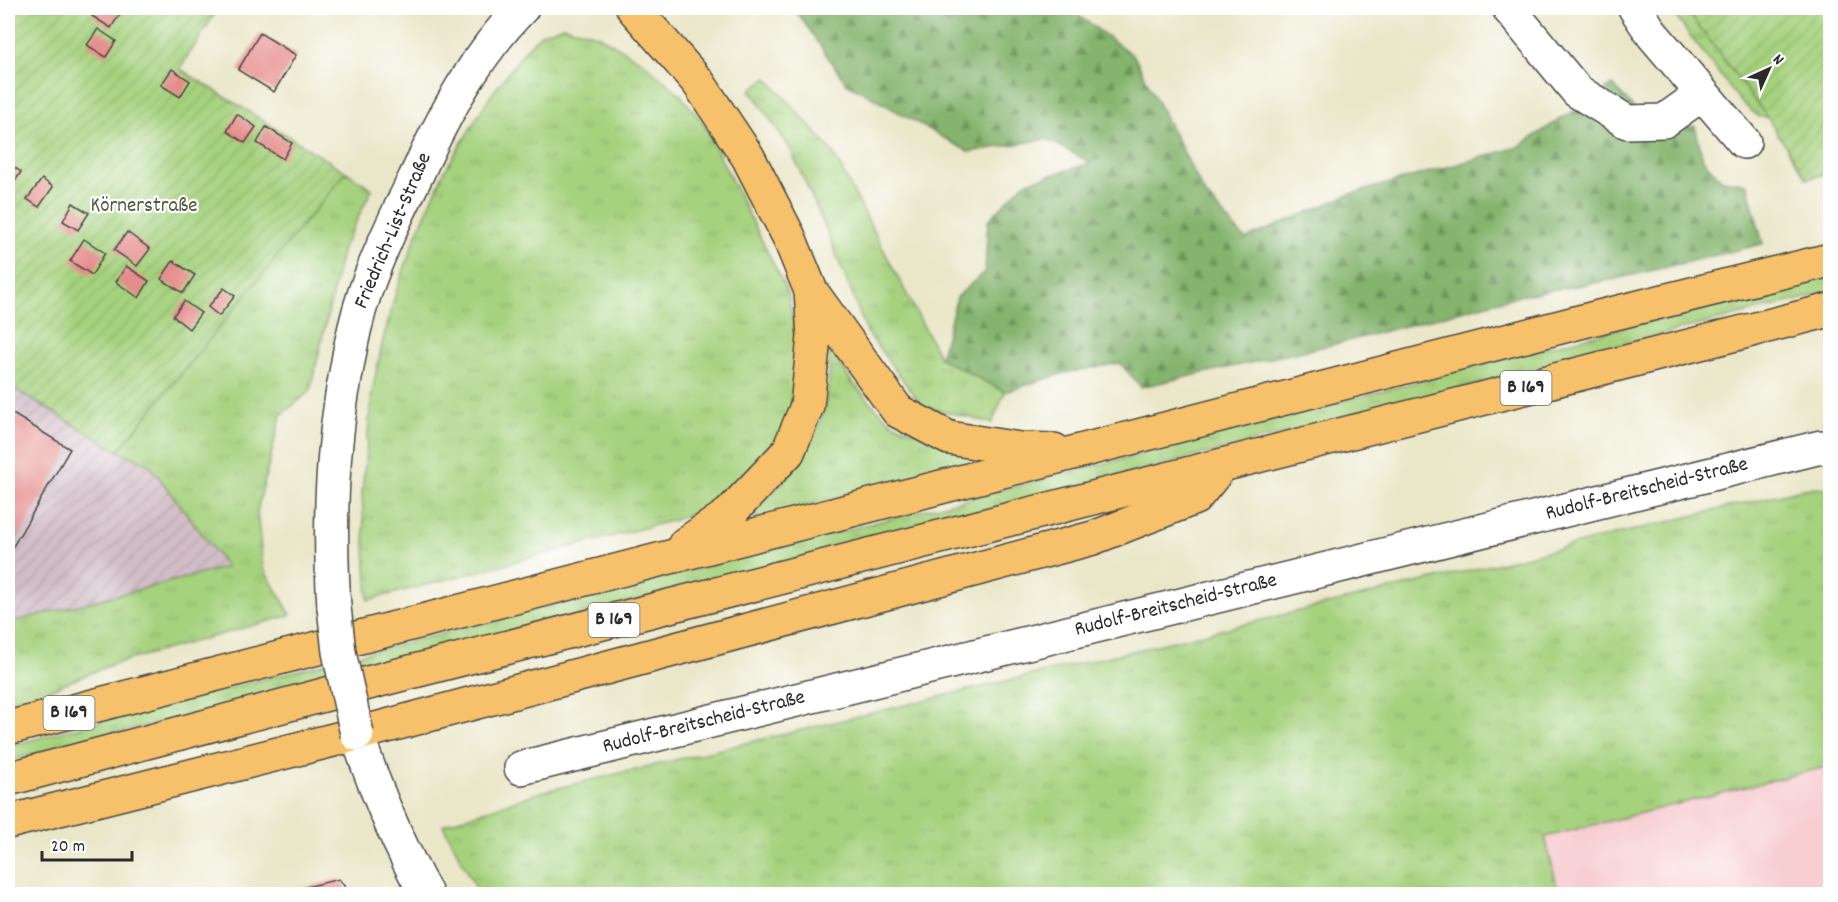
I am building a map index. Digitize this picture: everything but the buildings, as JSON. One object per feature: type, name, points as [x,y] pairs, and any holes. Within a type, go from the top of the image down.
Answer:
[{"type":"highway","points":[[633,8],[698,82],[748,157],[789,237],[811,291],[898,411],[950,438],[1020,449],[1086,452]]},
{"type":"highway","name":"B 169","points":[[8,728],[666,557],[1086,452],[1595,318],[1830,260]]},
{"type":"highway","points":[[666,557],[729,514],[788,452],[807,406],[814,337],[811,291]]},
{"type":"highway","name":"B 169","points":[[8,779],[387,678],[1830,310]]},
{"type":"highway","points":[[8,822],[357,734],[1093,538],[1195,498],[1222,465]]},
{"type":"street","name":"Friedrich-List-Straße","points":[[426,894],[384,806],[357,734],[339,652],[330,541],[336,433],[350,349],[365,293],[399,212],[456,94],[508,22],[522,8]]},
{"type":"street","points":[[1635,8],[1653,34],[1744,142]]},
{"type":"street","points":[[1510,10],[1577,91],[1627,122],[1664,121],[1702,94]]},
{"type":"street","name":"Rudolf-Breitscheid-Straße","points":[[521,768],[1821,447],[1830,449]]},
{"type":"shaded area","points":[[8,385],[118,451],[149,464],[227,567],[8,623]]},
{"type":"shaded area","points":[[1830,766],[1830,894],[1559,894],[1545,837]]},
{"type":"green space","name":"Körnerstraße","points":[[8,8],[218,8],[180,69],[346,172],[118,451],[8,385]]},
{"type":"green space","points":[[794,8],[1068,8],[1134,56],[1205,194],[1245,239],[1348,195],[1518,147],[1613,85],[1655,132],[1695,126],[1703,160],[1722,180],[1747,184],[1763,244],[1616,279],[1518,296],[1344,342],[1141,387],[1120,363],[1064,373],[1005,392],[940,358],[957,297],[985,271],[988,221],[1024,183],[1091,163],[1047,139],[969,152],[846,83]]},
{"type":"green space","points":[[1669,8],[1685,8],[1767,117],[1759,117],[1740,101]]},
{"type":"green space","points":[[1685,8],[1830,8],[1830,172],[1807,179],[1767,117]]},
{"type":"green space","points":[[564,26],[597,35],[640,60],[679,93],[703,123],[788,293],[798,349],[794,406],[780,443],[755,473],[710,508],[674,520],[368,600],[362,493],[372,392],[397,289],[416,236],[444,172],[489,98],[527,48],[542,33]]},
{"type":"green space","points":[[767,78],[832,151],[940,358],[1005,392],[992,423],[922,406],[867,332],[827,231],[790,148],[750,90]]},
{"type":"green space","points":[[346,172],[372,189],[343,248],[310,391],[281,415],[257,511],[263,568],[291,615],[113,664],[39,694],[8,702],[8,623],[227,567],[149,464],[118,451]]},
{"type":"green space","points":[[1830,273],[1830,292],[8,761],[8,746],[1104,464]]},
{"type":"green space","points":[[829,345],[851,381],[892,423],[986,458],[756,519],[754,510],[794,469],[821,420],[829,382]]},
{"type":"green space","points":[[1802,489],[1830,489],[1830,766],[1545,837],[1559,894],[479,894],[443,825],[541,792]]}]
